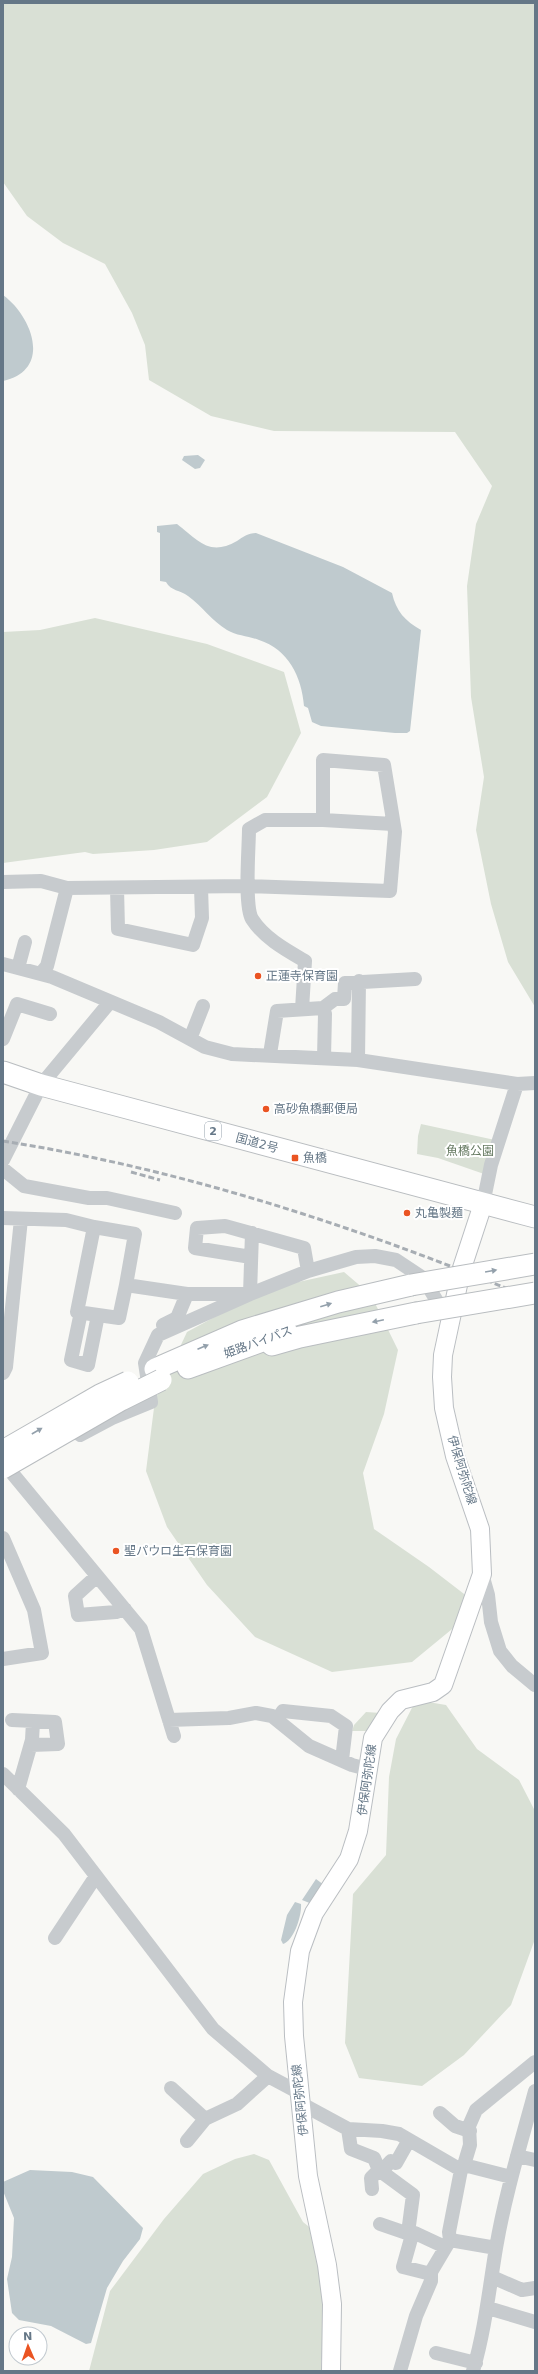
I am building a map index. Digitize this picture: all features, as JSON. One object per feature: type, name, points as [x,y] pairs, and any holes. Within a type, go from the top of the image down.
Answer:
[{"type":"highway","name":"国道2号","points":[[3,1072],[41,1085],[424,1188],[482,1208],[535,1217]]},
{"type":"highway","points":[[482,1208],[535,1229]]},
{"type":"highway","name":"姫路バイパス","points":[[414,1299],[535,1264]]},
{"type":"highway","name":"姫路バイパス","points":[[3,1451],[100,1395],[305,1326],[354,1311],[414,1299],[535,1279]]},
{"type":"highway","points":[[414,1299],[535,1293]]},
{"type":"highway","name":"姫路バイパス","points":[[6,1473],[165,1374]]},
{"type":"main road","name":"伊保阿弥陀線","points":[[331,2371],[332,2304],[327,2265],[308,2176],[294,2036],[294,2002],[300,1951],[314,1913],[349,1859],[360,1825],[367,1769],[373,1738],[390,1711],[401,1700],[433,1692],[443,1685],[482,1574],[480,1528],[455,1456],[444,1408],[442,1377],[443,1355],[461,1271],[482,1208]]},
{"type":"street","points":[[3,882],[41,881],[67,888],[248,886],[390,891],[395,832],[384,765],[323,760],[323,820]]},
{"type":"street","points":[[302,1009],[305,961],[277,944],[258,926],[251,917],[248,886],[250,829],[265,820],[323,820],[393,824]]},
{"type":"street","points":[[117,888],[118,929],[192,945],[202,918],[201,887]]},
{"type":"street","points":[[41,973],[48,966],[67,888]]},
{"type":"street","points":[[18,968],[25,942]]},
{"type":"street","points":[[3,964],[41,973],[159,1022],[205,1047],[232,1054],[270,1054],[358,1060],[517,1084],[535,1083]]},
{"type":"street","points":[[270,1054],[277,1011],[323,1008],[335,999],[344,999],[345,983],[415,979]]},
{"type":"street","points":[[358,1060],[359,981]]},
{"type":"street","points":[[3,1160],[41,1085],[110,1002]]},
{"type":"street","points":[[3,1039],[7,1018],[17,1004],[50,1014]]},
{"type":"street","points":[[190,1039],[203,1006]]},
{"type":"street","points":[[323,1008],[325,1014],[324,1058]]},
{"type":"street","points":[[482,1208],[491,1165],[517,1084]]},
{"type":"street","points":[[3,1169],[24,1186],[89,1198],[107,1198],[172,1209]]},
{"type":"street","points":[[3,1218],[66,1220],[94,1227],[135,1234],[126,1285],[118,1318],[77,1312],[94,1227]]},
{"type":"street","points":[[3,1373],[6,1367],[12,1322],[21,1219]]},
{"type":"street","points":[[250,1257],[195,1248],[197,1228],[225,1226],[304,1248],[308,1271]]},
{"type":"street","points":[[250,1294],[250,1257],[252,1233]]},
{"type":"street","points":[[174,1736],[141,1629],[98,1576],[6,1473],[112,1418],[151,1402],[145,1363],[158,1335],[250,1294],[308,1271],[356,1257],[376,1256],[396,1260],[423,1278],[450,1321]]},
{"type":"street","points":[[126,1285],[187,1294],[250,1294]]},
{"type":"street","points":[[155,1329],[177,1318],[187,1294]]},
{"type":"street","points":[[81,1312],[71,1360],[88,1365],[98,1315]]},
{"type":"street","points":[[3,1538],[8,1564],[34,1610],[42,1653],[3,1659]]},
{"type":"street","points":[[482,1574],[488,1595],[491,1622],[500,1651],[512,1666],[535,1685]]},
{"type":"street","points":[[98,1576],[75,1596],[78,1615],[116,1612],[125,1609]]},
{"type":"street","points":[[277,1720],[283,1712],[331,1716],[346,1726],[342,1760]]},
{"type":"street","points":[[169,1720],[229,1718],[256,1713],[272,1716],[309,1746],[367,1769]]},
{"type":"street","points":[[12,1720],[55,1722],[58,1744],[31,1745]]},
{"type":"street","points":[[18,1789],[31,1745],[33,1722]]},
{"type":"street","points":[[3,1774],[64,1834],[213,2029],[268,2076],[299,2098],[348,2129],[382,2131],[399,2134],[463,2167],[511,2177]]},
{"type":"street","points":[[55,1938],[96,1876]]},
{"type":"street","points":[[400,2371],[416,2316],[431,2281],[431,2274],[448,2244],[449,2232],[463,2167],[470,2145],[471,2121],[476,2110],[535,2062]]},
{"type":"street","points":[[187,2141],[205,2119],[237,2104],[268,2076]]},
{"type":"street","points":[[171,2088],[205,2119]]},
{"type":"street","points":[[436,2353],[475,2367],[488,2308],[496,2248],[511,2177],[535,2091]]},
{"type":"street","points":[[440,2113],[455,2126],[470,2131]]},
{"type":"street","points":[[348,2129],[351,2149],[374,2158],[380,2171],[413,2195],[410,2234],[403,2267],[431,2274]]},
{"type":"street","points":[[372,2188],[371,2178],[391,2161],[396,2163],[409,2140]]},
{"type":"street","points":[[517,2156],[535,2160]]},
{"type":"street","points":[[380,2224],[410,2234],[415,2233],[448,2244],[496,2248]]},
{"type":"street","points":[[492,2278],[522,2290],[535,2288]]},
{"type":"street","points":[[488,2308],[533,2325]]},
{"type":"green space","points":[[3,3],[535,3],[535,1007],[508,962],[491,904],[476,830],[484,777],[471,697],[467,586],[476,524],[492,486],[455,432],[274,431],[211,416],[149,380],[145,345],[132,313],[105,264],[63,243],[27,216],[3,182]]},
{"type":"green space","points":[[95,618],[207,644],[284,672],[301,733],[267,797],[207,842],[154,850],[93,854],[85,852],[3,863],[3,632],[40,630]]},
{"type":"green space","name":"魚橋公園","points":[[421,1124],[495,1140],[484,1174],[438,1158],[417,1154],[418,1136]]},
{"type":"green space","points":[[344,1272],[371,1295],[398,1350],[384,1414],[363,1473],[374,1529],[429,1567],[468,1597],[457,1625],[412,1662],[332,1672],[255,1637],[207,1585],[167,1527],[146,1471],[155,1400],[187,1332],[266,1289]]},
{"type":"green space","points":[[416,1700],[446,1705],[477,1749],[519,1780],[535,1811],[535,1939],[511,2005],[464,2055],[422,2086],[359,2078],[345,2043],[353,1894],[386,1855],[389,1777],[396,1739]]},
{"type":"green space","points":[[366,1712],[381,1713],[370,1731],[352,1731],[354,1725]]},
{"type":"green space","points":[[254,2154],[269,2160],[303,2222],[313,2230],[321,2254],[326,2349],[321,2361],[321,2371],[89,2371],[110,2291],[164,2219],[203,2174],[235,2159]]},
{"type":"shaded area","points":[[3,295],[13,304],[29,329],[33,342],[33,354],[28,366],[19,375],[3,381]]},
{"type":"shaded area","points":[[198,455],[205,460],[200,468],[195,469],[182,460],[184,456]]},
{"type":"shaded area","points":[[177,524],[198,541],[211,547],[227,546],[248,534],[256,533],[343,567],[392,593],[396,605],[402,615],[410,623],[421,630],[410,731],[407,733],[395,733],[321,726],[312,722],[308,708],[304,706],[303,695],[297,675],[292,666],[278,650],[259,640],[235,634],[227,630],[188,596],[173,589],[166,582],[160,581],[160,533],[157,532],[157,526]]},
{"type":"shaded area","points":[[316,1879],[324,1885],[312,1904],[302,1900]]},
{"type":"shaded area","points":[[295,1902],[301,1904],[299,1921],[291,1938],[283,1944],[281,1940],[287,1915]]},
{"type":"shaded area","points":[[30,2170],[72,2172],[93,2177],[143,2228],[140,2239],[123,2261],[107,2288],[91,2343],[86,2344],[51,2326],[19,2320],[12,2313],[7,2279],[12,2257],[14,2218],[3,2191],[3,2182]]},
{"type":"railway","points":[[3,1141],[72,1153],[140,1168],[207,1185],[274,1205],[406,1249],[535,1300]]},
{"type":"railway","points":[[131,1172],[160,1180]]},
{"type":"place","name":"正蓮寺保育園","points":[[258,976]]},
{"type":"place","name":"高砂魚橋郵便局","points":[[266,1109]]},
{"type":"place","name":"魚橋","points":[[295,1158]]},
{"type":"place","name":"丸亀製麺","points":[[407,1213]]},
{"type":"place","name":"聖パウロ生石保育園","points":[[116,1551]]}]
